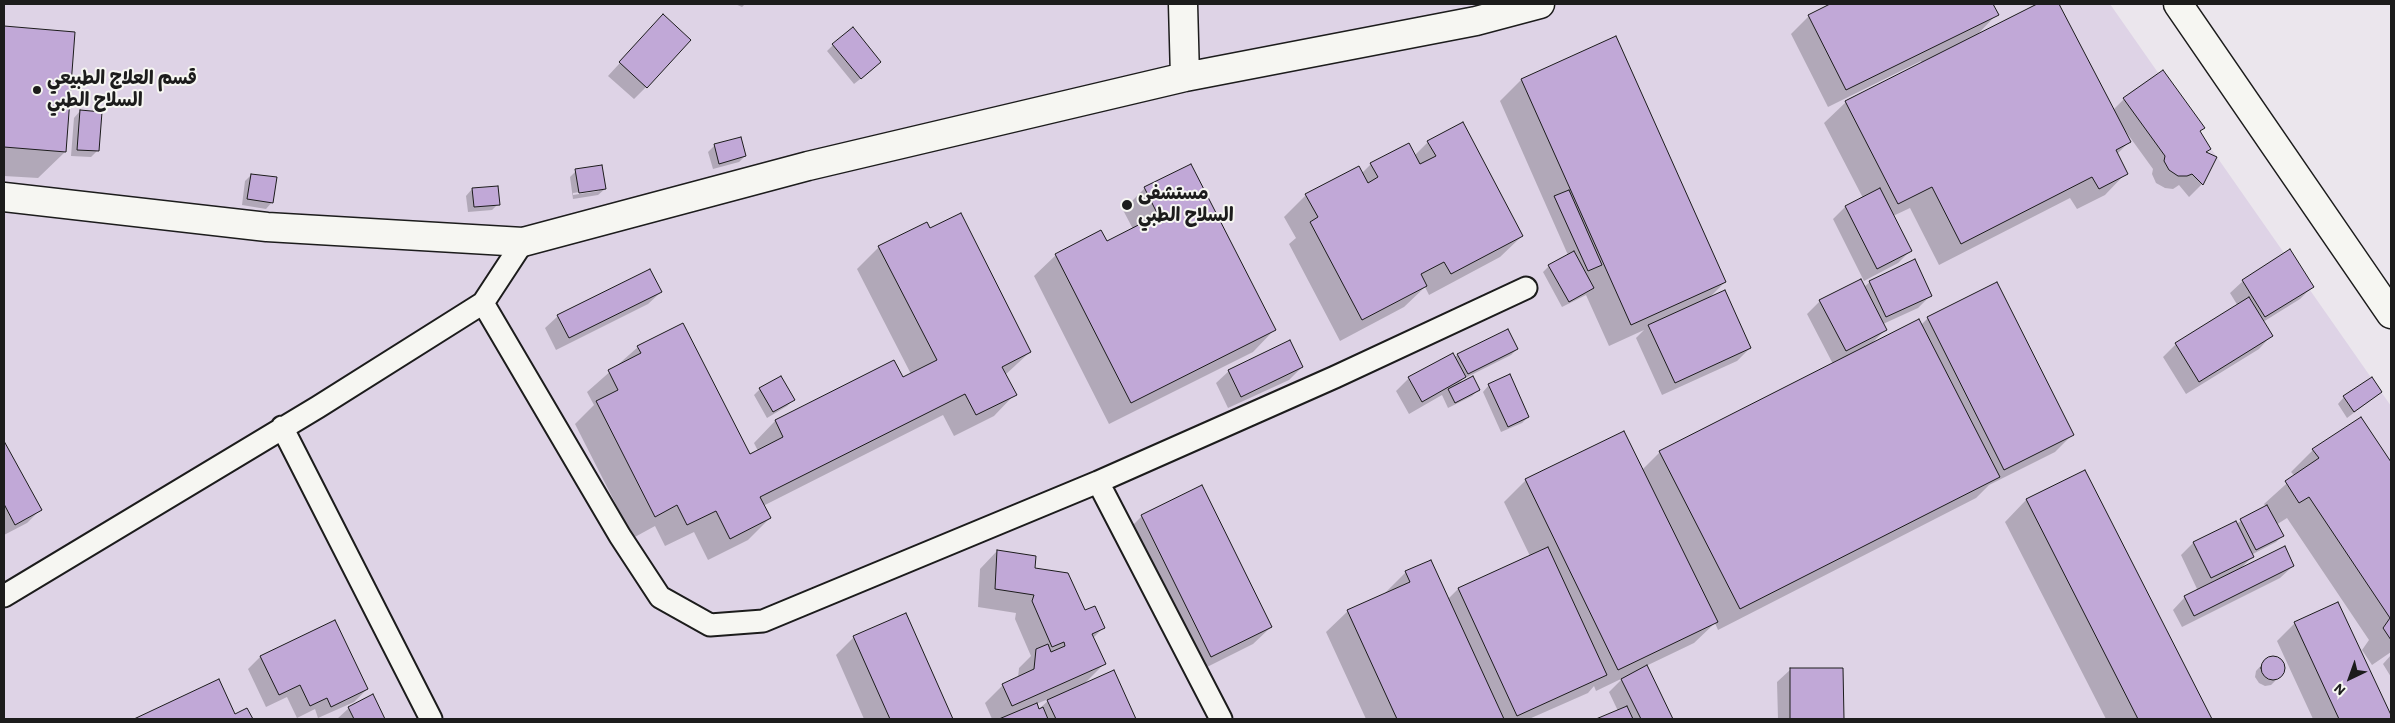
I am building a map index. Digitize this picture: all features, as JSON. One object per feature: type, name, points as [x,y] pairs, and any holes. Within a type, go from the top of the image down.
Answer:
[{"type":"street","points":[[1183,4],[1185,77]]},
{"type":"street","points":[[4,197],[267,227],[523,242],[808,166],[1185,77],[1476,21],[1540,4]]},
{"type":"street","points":[[2178,4],[2391,314]]},
{"type":"lane","points":[[4,596],[318,407],[483,304],[523,242]]},
{"type":"lane","points":[[483,304],[620,536],[660,597],[710,624],[762,620],[1098,482],[1335,377],[1526,288]]},
{"type":"lane","points":[[282,427],[431,719]]},
{"type":"lane","points":[[1098,482],[1221,719]]},
{"type":"shaded area","name":"مستشفى السلاح الطبي","points":[[4,4],[2110,4],[2391,406],[2391,719],[4,719]]},
{"type":"building","points":[[1830,4],[1993,4],[1999,15],[1846,90],[1808,15]]},
{"type":"building","points":[[2037,4],[2059,4],[2131,142],[2116,150],[2128,174],[2099,189],[2092,177],[1961,244],[1932,187],[1898,204],[1845,101]]},
{"type":"building","points":[[663,14],[691,40],[647,88],[619,62]]},
{"type":"building","name":"قسم العلاج الطبيعي السلاح الطبي","points":[[4,26],[75,32],[66,152],[4,147]]},
{"type":"building","points":[[853,27],[881,62],[861,79],[832,44]]},
{"type":"building","points":[[1616,36],[1726,282],[1631,325],[1521,79]]},
{"type":"building","points":[[2163,70],[2205,128],[2200,131],[2211,149],[2206,152],[2217,157],[2203,185],[2192,174],[2178,176],[2169,170],[2164,161],[2165,156],[2123,98]]},
{"type":"building","points":[[80,110],[102,112],[99,151],[77,150]]},
{"type":"building","points":[[1463,122],[1523,236],[1451,274],[1444,262],[1421,274],[1427,286],[1362,320],[1310,222],[1318,217],[1305,194],[1359,166],[1368,183],[1378,177],[1370,163],[1409,143],[1420,164],[1436,156],[1427,141]]},
{"type":"building","points":[[741,137],[746,156],[719,164],[714,144]]},
{"type":"building","points":[[1191,164],[1276,330],[1131,403],[1055,254],[1101,230],[1107,241],[1158,215],[1144,187]]},
{"type":"building","points":[[602,165],[606,189],[579,193],[575,169]]},
{"type":"building","points":[[251,174],[277,177],[273,203],[247,199]]},
{"type":"building","points":[[498,186],[500,205],[474,207],[472,188]]},
{"type":"building","points":[[1880,188],[1912,251],[1877,269],[1845,206]]},
{"type":"building","points":[[1569,190],[1602,265],[1588,271],[1554,196]]},
{"type":"building","points":[[961,213],[1031,352],[1002,367],[1017,395],[976,415],[965,394],[760,497],[771,518],[730,539],[716,511],[687,525],[677,505],[655,517],[596,401],[618,390],[608,370],[641,353],[637,346],[683,323],[750,454],[783,437],[775,420],[894,360],[903,377],[937,360],[878,246],[927,222],[930,228]]},
{"type":"building","points":[[2290,249],[2314,287],[2265,317],[2242,280]]},
{"type":"building","points":[[1574,251],[1594,288],[1569,302],[1548,265]]},
{"type":"building","points":[[1915,259],[1932,296],[1886,317],[1869,281]]},
{"type":"building","points":[[650,269],[662,292],[569,338],[557,315]]},
{"type":"building","points":[[1861,279],[1887,330],[1846,351],[1819,300]]},
{"type":"building","points":[[1997,282],[2074,435],[2004,470],[1927,317]]},
{"type":"building","points":[[1725,290],[1751,348],[1675,383],[1648,325]]},
{"type":"building","points":[[2249,297],[2273,336],[2199,382],[2175,343]]},
{"type":"building","points":[[1919,319],[2000,477],[1740,609],[1659,451]]},
{"type":"building","points":[[1508,329],[1518,349],[1468,374],[1457,354]]},
{"type":"building","points":[[1290,340],[1303,367],[1241,397],[1228,370]]},
{"type":"building","points":[[1453,353],[1466,377],[1422,402],[1408,377]]},
{"type":"building","points":[[1510,374],[1529,417],[1508,427],[1488,384]]},
{"type":"building","points":[[781,376],[795,400],[773,412],[759,388]]},
{"type":"building","points":[[1473,376],[1480,390],[1455,403],[1448,389]]},
{"type":"building","points":[[2372,377],[2382,392],[2354,412],[2343,396]]},
{"type":"building","points":[[2361,417],[2391,462],[2391,640],[2383,628],[2390,618],[2309,497],[2299,503],[2285,481],[2319,458],[2312,449]]},
{"type":"building","points":[[1624,431],[1718,622],[1618,670],[1525,479]]},
{"type":"building","points":[[4,441],[42,510],[15,525],[4,504]]},
{"type":"building","points":[[2085,470],[2212,719],[2138,719],[2026,499]]},
{"type":"building","points":[[1202,485],[1272,627],[1211,657],[1141,515]]},
{"type":"building","points":[[2267,505],[2284,536],[2256,550],[2240,519]]},
{"type":"building","points":[[2236,521],[2254,557],[2211,578],[2193,542]]},
{"type":"building","points":[[2285,546],[2294,566],[2194,616],[2184,596]]},
{"type":"building","points":[[1548,547],[1607,675],[1517,716],[1458,588]]},
{"type":"building","points":[[997,550],[1036,556],[1035,568],[1068,573],[1085,610],[1095,606],[1105,628],[1092,634],[1106,664],[1012,706],[1002,684],[1034,669],[1036,649],[1048,644],[1051,652],[1065,646],[1064,642],[1052,647],[1032,601],[1034,595],[995,589]]},
{"type":"building","points":[[1431,560],[1504,719],[1397,719],[1347,610],[1410,582],[1405,571]]},
{"type":"building","points":[[2338,602],[2391,715],[2391,719],[2339,719],[2294,622]]},
{"type":"building","points":[[906,613],[953,719],[890,719],[853,636]]},
{"type":"building","points":[[335,620],[368,689],[331,707],[327,698],[310,706],[300,685],[279,695],[260,656]]},
{"type":"building","points":[[2273,656],[2281,660],[2285,668],[2281,676],[2273,680],[2265,676],[2261,668],[2265,660]]},
{"type":"building","points":[[1647,665],[1673,719],[1641,719],[1621,679]]},
{"type":"building","points":[[1790,668],[1843,668],[1844,719],[1790,719]]},
{"type":"building","points":[[1114,670],[1136,719],[1056,719],[1047,700]]},
{"type":"building","points":[[219,679],[235,714],[247,708],[253,719],[134,719]]},
{"type":"building","points":[[373,694],[385,719],[354,719],[348,707]]},
{"type":"building","points":[[1037,703],[1039,709],[1043,707],[1048,719],[999,719]]},
{"type":"building","points":[[1627,706],[1633,719],[1596,719]]},
{"type":"place","name":"قسم العلاج الطبيعي السلاح الطبي","points":[[37,90]]},
{"type":"place","name":"مستشفى السلاح الطبي","points":[[1127,205]]}]
